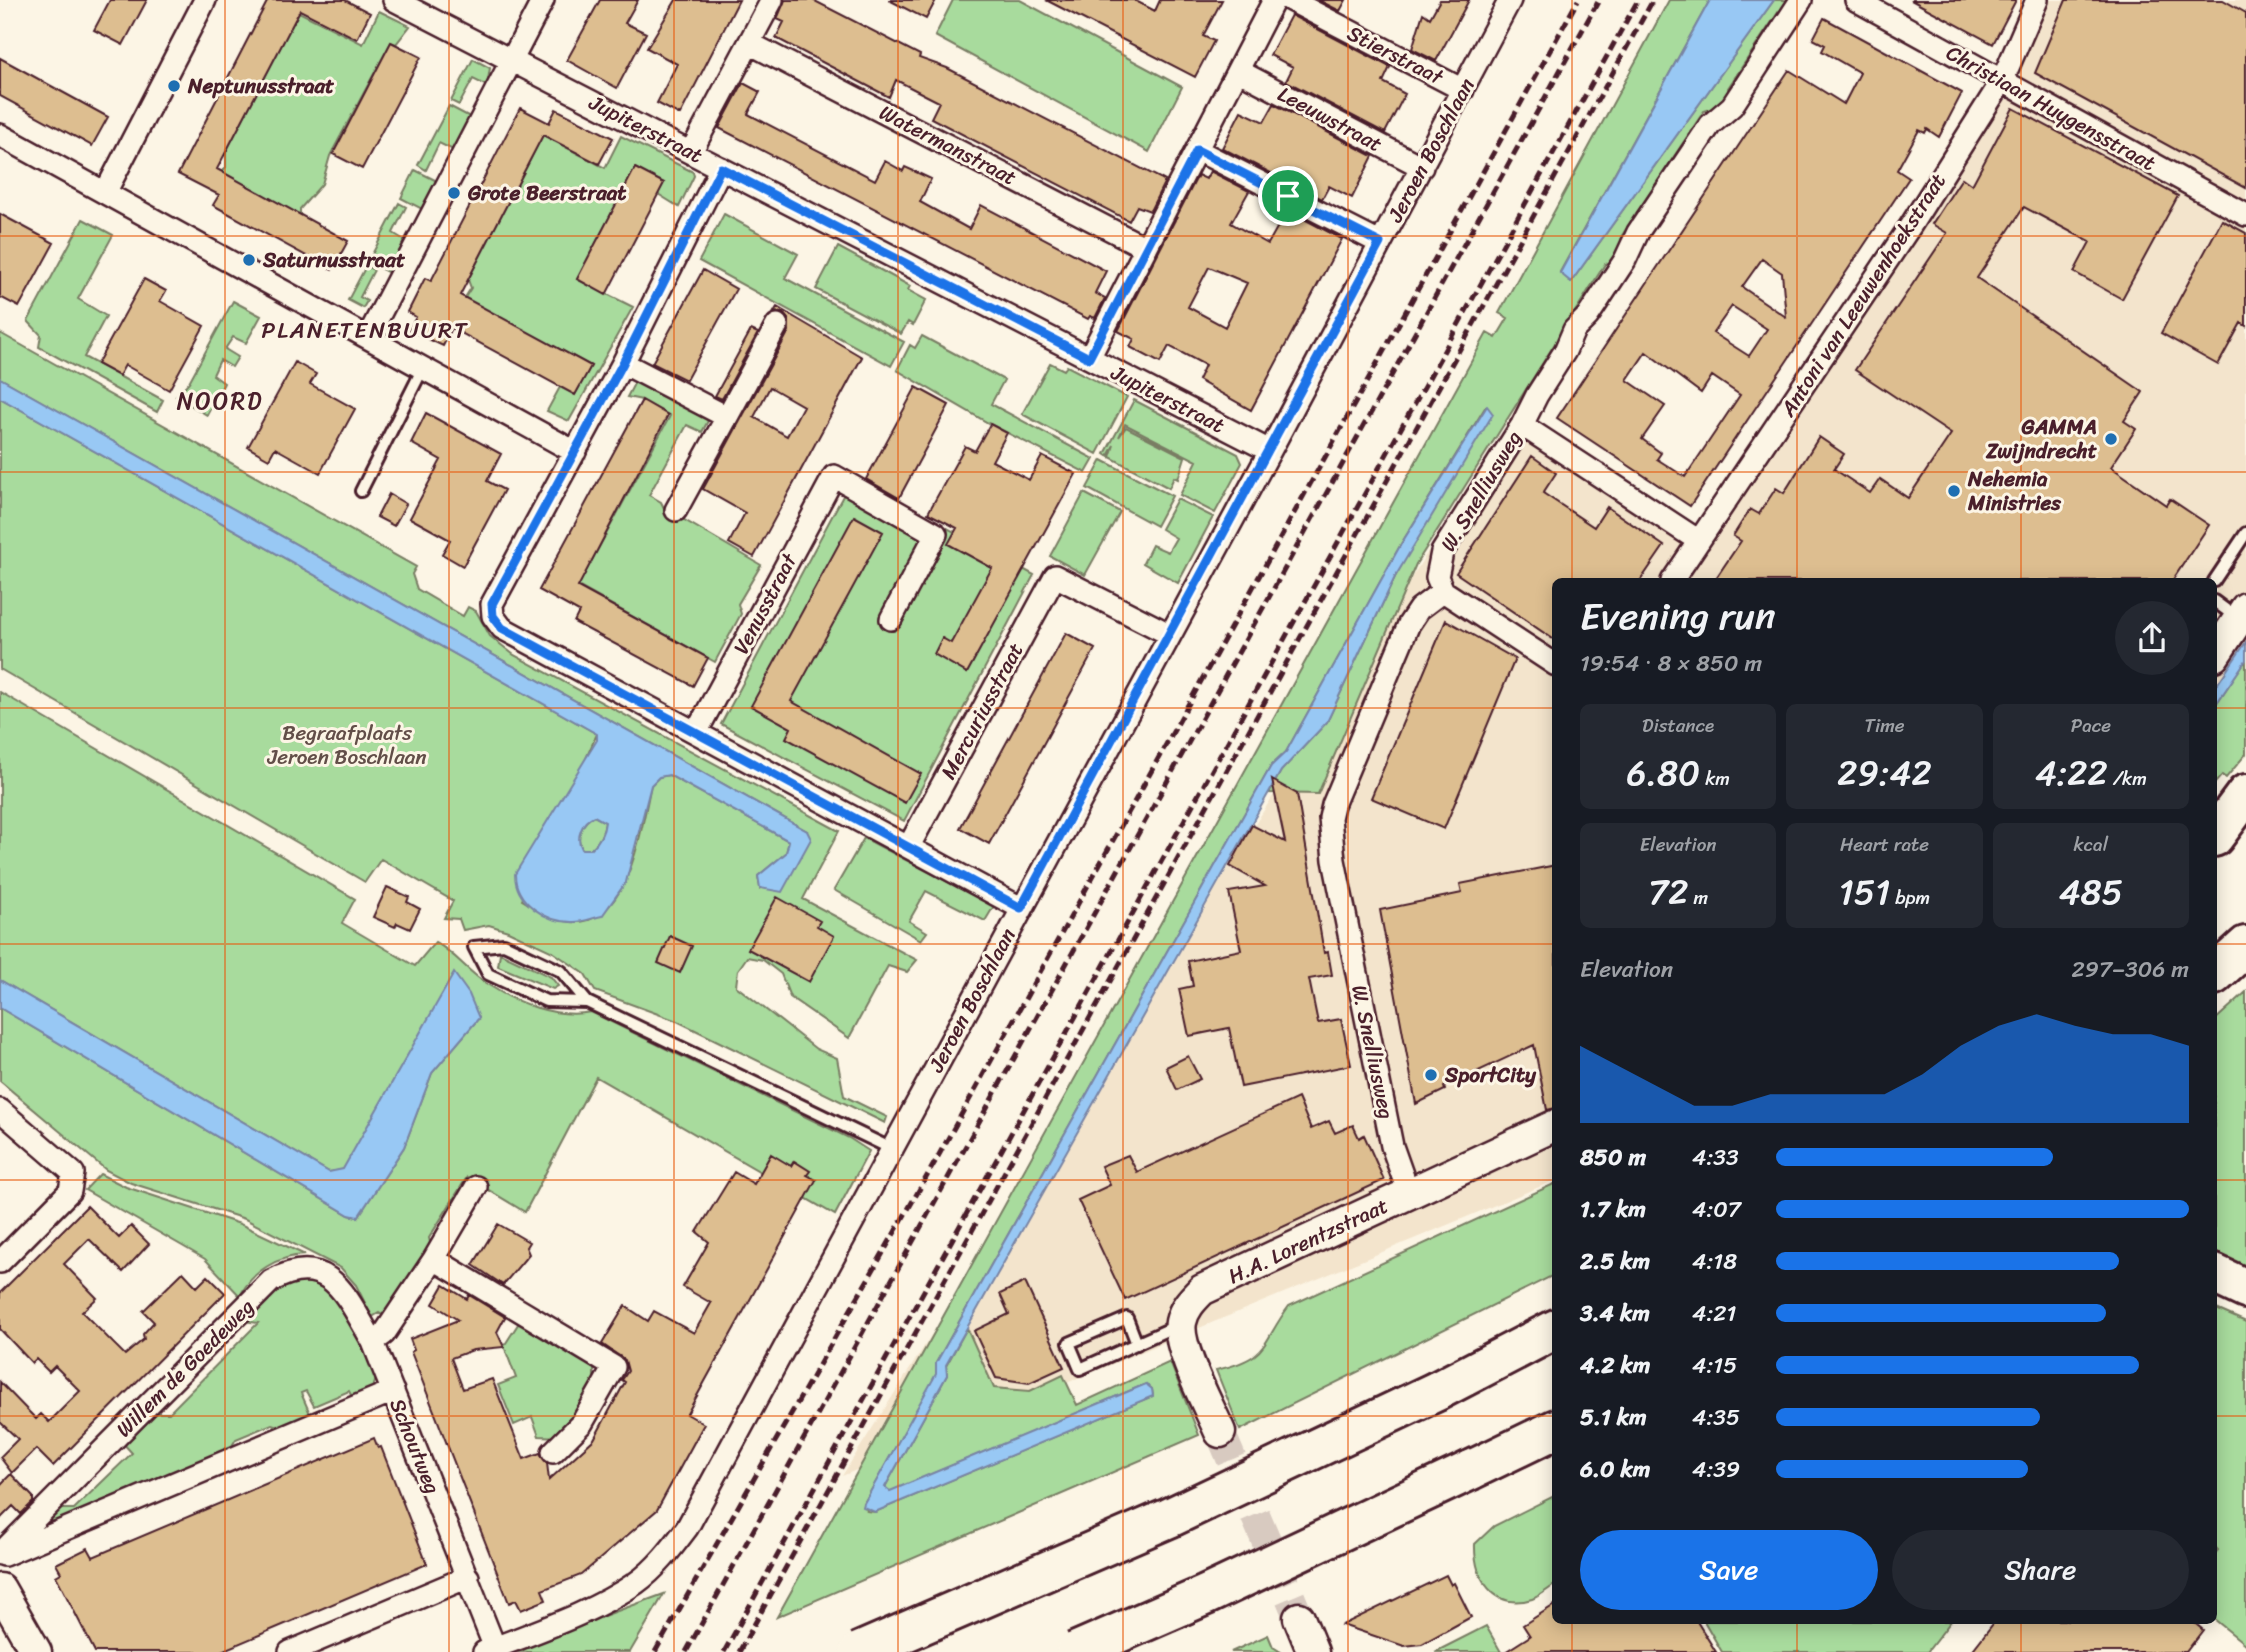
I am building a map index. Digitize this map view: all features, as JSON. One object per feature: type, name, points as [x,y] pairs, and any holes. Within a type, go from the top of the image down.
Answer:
[{"type":"highway","points":[[2217,833],[2246,794]]},
{"type":"highway","points":[[2217,854],[2246,825]]},
{"type":"highway","points":[[2217,972],[2246,946]]},
{"type":"highway","points":[[2217,1275],[2246,1289]]},
{"type":"highway","points":[[859,1652],[1169,1518],[1437,1391],[1552,1331]]},
{"type":"highway","points":[[1075,1652],[1206,1595],[1552,1431]]},
{"type":"street","points":[[105,193],[205,0]]},
{"type":"street","name":"Jupiterstraat","points":[[394,0],[1270,451]]},
{"type":"street","points":[[368,337],[543,0]]},
{"type":"street","points":[[691,152],[772,0]]},
{"type":"street","points":[[1089,358],[1274,0]]},
{"type":"street","name":"Stierstraat","points":[[1290,0],[1463,90]]},
{"type":"street","name":"Jeroen Boschlaan","points":[[490,1650],[604,1601],[637,1582],[664,1558],[687,1528],[1270,451],[1510,0]]},
{"type":"street","name":"W. Snelliusweg","points":[[1409,1194],[1392,1146],[1334,860],[1330,818],[1409,624],[1419,609],[1443,591],[1437,576],[1442,552],[1522,425],[1536,395],[1565,351],[1574,330],[1595,305],[1625,260],[1638,232],[1710,125],[1732,106],[1801,0]]},
{"type":"street","name":"Christiaan Huygensstraat","points":[[1856,0],[2246,215]]},
{"type":"street","name":"Antoni van Leeuwenhoekstraat","points":[[1674,578],[1911,225],[2002,81],[2037,0]]},
{"type":"street","name":"Watermanstraat","points":[[750,43],[1146,248]]},
{"type":"street","name":"Leeuwstraat","points":[[1239,71],[1422,167]]},
{"type":"street","points":[[0,135],[575,452]]},
{"type":"street","points":[[1197,150],[1380,243]]},
{"type":"street","points":[[721,168],[623,363],[492,604],[493,616],[502,628],[1021,908]]},
{"type":"street","points":[[676,510],[777,326]]},
{"type":"street","points":[[623,363],[727,417]]},
{"type":"street","points":[[1522,425],[1699,541]]},
{"type":"street","name":"Venusstraat","points":[[697,732],[834,476],[936,534],[891,619]]},
{"type":"street","name":"Mercuriusstraat","points":[[909,846],[1055,576],[1169,634]]},
{"type":"street","points":[[1443,591],[1552,662]]},
{"type":"street","points":[[2217,652],[2242,614]]},
{"type":"street","points":[[0,1110],[73,1172],[70,1191],[0,1262]]},
{"type":"street","name":"H.A. Lorentzstraat","points":[[1180,1324],[1188,1304],[1202,1290],[1552,1127]]},
{"type":"street","points":[[373,1342],[384,1335],[477,1187]]},
{"type":"street","points":[[434,1259],[614,1367],[582,1423],[553,1452]]},
{"type":"street","name":"Willem de Goedeweg","points":[[0,1555],[271,1281],[301,1269],[320,1272],[343,1290],[373,1342]]},
{"type":"street","points":[[1180,1324],[1185,1348],[1220,1432]]},
{"type":"street","name":"Schoutweg","points":[[373,1342],[468,1577],[490,1650]]},
{"type":"street","name":"Willem de Goedeweg","points":[[0,1555],[393,1391]]},
{"type":"street","points":[[290,1652],[468,1577]]},
{"type":"street","points":[[0,1589],[36,1652]]},
{"type":"street","points":[[1299,1618],[1313,1652]]},
{"type":"lane","points":[[361,491],[424,368]]},
{"type":"lane","points":[[2216,578],[2246,533]]},
{"type":"lane","points":[[2217,602],[2242,614]]},
{"type":"lane","points":[[587,1002],[546,1001],[488,974],[474,947],[504,944],[561,971],[587,1002],[892,1149]]},
{"type":"lane","points":[[1138,1344],[1127,1318],[1069,1343],[1080,1369],[1138,1344],[1180,1324]]},
{"type":"shaded area","points":[[2027,0],[2246,0],[2246,668],[2217,709],[2217,578],[1552,578],[1552,1182],[842,1476],[1514,416],[1701,527],[2000,63]]},
{"type":"green space","points":[[953,0],[1020,0],[1182,87],[1149,152],[935,36]]},
{"type":"green space","points":[[1669,0],[1710,0],[1560,272],[1571,282],[1774,0],[1793,0],[1788,8],[1779,11],[1728,88],[1729,97],[1723,105],[1704,111],[1621,237],[1624,251],[1618,260],[1605,264],[1416,564],[1318,794],[1269,793],[1281,771],[1327,722],[1395,577],[1486,406],[1401,544],[1286,752],[1271,766],[936,1363],[937,1374],[864,1503],[867,1511],[875,1512],[1153,1396],[1152,1389],[1146,1384],[889,1492],[885,1487],[947,1375],[946,1366],[967,1328],[994,1388],[1030,1391],[1063,1375],[1077,1405],[1170,1362],[1199,1435],[777,1617],[1487,333],[1496,338],[1508,318],[1499,313]]},
{"type":"green space","points":[[379,11],[410,26],[396,44],[391,42],[330,156],[322,184],[300,209],[300,215],[217,177],[226,167],[226,152],[299,12],[363,44]]},
{"type":"green space","points":[[473,59],[490,68],[487,86],[473,79],[459,105],[451,101]]},
{"type":"green space","points":[[449,106],[470,117],[453,150],[439,143],[426,170],[418,165]]},
{"type":"green space","points":[[543,135],[605,168],[621,136],[693,172],[694,176],[679,207],[658,194],[664,183],[635,168],[577,279],[633,307],[569,421],[547,411],[560,387],[575,395],[591,366],[464,299],[471,288],[468,280]]},
{"type":"green space","points":[[415,170],[437,181],[422,209],[401,198]]},
{"type":"green space","points":[[399,203],[406,207],[393,233],[406,241],[389,273],[368,262]]},
{"type":"green space","points":[[724,214],[798,254],[785,278],[904,342],[891,366],[699,261]]},
{"type":"green space","points":[[83,219],[113,235],[78,299],[106,316],[84,357],[163,400],[157,412],[39,347],[41,335],[28,321]]},
{"type":"green space","points":[[838,247],[910,286],[908,290],[926,300],[913,325],[908,322],[901,334],[816,289]]},
{"type":"green space","points":[[366,266],[374,270],[360,297],[367,301],[363,308],[348,300]]},
{"type":"green space","points":[[233,301],[261,316],[246,343],[233,337],[225,349],[238,357],[232,367],[220,360],[213,375],[224,383],[207,415],[176,396],[189,382]]},
{"type":"green space","name":"Begraafplaats Jeroen Boschlaan","points":[[0,333],[416,567],[412,574],[417,589],[463,616],[468,607],[476,611],[490,636],[514,655],[839,831],[803,899],[917,960],[907,972],[888,966],[849,1038],[790,997],[781,974],[763,960],[747,957],[738,970],[736,986],[816,1049],[837,1058],[844,1096],[887,1117],[885,1123],[677,1021],[595,991],[585,974],[553,952],[508,931],[489,925],[463,930],[459,919],[444,918],[453,901],[381,859],[365,882],[0,669],[0,398],[597,734],[522,900],[545,914],[571,922],[591,919],[607,909],[629,872],[637,849],[651,785],[659,777],[669,775],[789,841],[786,853],[758,876],[760,888],[807,831],[0,378]]},
{"type":"green space","points":[[922,336],[1004,380],[991,404],[1094,459],[1086,473],[990,424],[897,370],[910,345],[915,348]]},
{"type":"green space","points":[[1050,363],[1064,370],[1067,366],[1127,397],[1097,454],[1022,414]]},
{"type":"green space","points":[[636,380],[709,419],[702,432],[687,425],[649,495],[661,502],[664,508],[761,565],[738,604],[741,614],[715,662],[578,586],[670,416],[642,400],[627,397]]},
{"type":"green space","points":[[1134,400],[1238,454],[1242,463],[1215,513],[1180,495],[1197,461],[1125,424],[1119,437],[1126,427],[1185,457],[1178,479],[1174,477],[1169,488],[1110,457],[1114,445],[1108,456],[1105,454]]},
{"type":"green space","points":[[1102,460],[1172,496],[1156,526],[1087,488]]},
{"type":"green space","points":[[853,477],[1034,575],[904,821],[721,724]]},
{"type":"green space","points":[[1084,493],[1120,512],[1085,575],[1050,556]]},
{"type":"green space","points":[[1177,499],[1213,517],[1178,583],[1143,563],[1152,545],[1168,552],[1176,538],[1161,529]]},
{"type":"green space","points":[[2246,660],[2246,754],[2226,778],[2222,775],[2217,781],[2217,703]]},
{"type":"green space","points":[[0,692],[355,899],[342,923],[415,966],[435,942],[480,979],[523,1003],[564,1013],[591,1012],[849,1138],[869,1151],[835,1215],[596,1077],[525,1212],[467,1177],[429,1238],[431,1247],[387,1318],[379,1313],[372,1317],[356,1285],[341,1268],[245,1219],[131,1183],[106,1170],[0,1081],[0,1008],[349,1215],[358,1217],[404,1147],[432,1073],[479,1018],[454,974],[343,1170],[329,1172],[0,980]]},
{"type":"green space","points":[[594,816],[605,822],[603,833],[591,849],[582,849],[579,840],[581,830]]},
{"type":"green space","points":[[864,838],[994,906],[985,921],[926,891],[909,921],[927,932],[921,940],[834,890]]},
{"type":"green space","points":[[500,953],[551,977],[558,986],[553,989],[498,966]]},
{"type":"green space","points":[[2246,992],[2246,1272],[2217,1261],[2217,1018]]},
{"type":"green space","points":[[100,1174],[126,1187],[240,1224],[305,1255],[285,1258],[267,1266],[251,1279],[240,1296],[205,1259],[85,1190]]},
{"type":"green space","points":[[1552,1185],[1552,1276],[1240,1430],[1216,1370],[1255,1355],[1289,1306]]},
{"type":"green space","points":[[309,1276],[338,1293],[377,1373],[370,1390],[353,1399],[349,1391],[314,1406],[306,1391],[301,1393],[311,1416],[284,1428],[272,1424],[236,1439],[229,1451],[42,1529],[38,1525],[54,1509],[74,1509],[132,1453],[121,1441],[149,1413],[169,1413],[258,1323],[244,1321],[278,1282]]},
{"type":"green space","points":[[2217,1309],[2246,1322],[2246,1645],[2217,1621]]},
{"type":"green space","points":[[522,1318],[594,1364],[594,1382],[559,1437],[539,1436],[532,1417],[514,1425],[498,1385],[516,1378],[504,1346]]},
{"type":"green space","points":[[1552,1497],[1552,1587],[1532,1599],[1518,1601],[1497,1596],[1489,1588],[1478,1568],[1475,1544],[1494,1526]]},
{"type":"green space","points":[[664,1594],[630,1652],[505,1652],[524,1645]]},
{"type":"green space","points":[[1706,1624],[1949,1624],[1927,1652],[1722,1652]]},
{"type":"green space","points":[[1486,1626],[1501,1652],[1435,1652]]},
{"type":"green space","points":[[1268,1635],[1273,1647],[1281,1652],[1231,1652]]},
{"type":"water","points":[[1710,0],[1774,0],[1571,282],[1560,273]]},
{"type":"water","points":[[0,378],[807,831],[811,839],[782,892],[760,888],[758,876],[786,853],[789,841],[669,775],[659,777],[651,785],[626,882],[602,916],[574,922],[543,915],[526,902],[516,884],[515,874],[597,740],[597,734],[0,398]],"holes":[[[594,816],[605,822],[597,843],[591,849],[582,849],[579,840],[586,822]]]},
{"type":"water","points":[[1487,406],[1493,414],[1395,577],[1327,722],[1281,771],[946,1365],[947,1375],[885,1487],[890,1491],[1146,1384],[1152,1389],[1153,1396],[875,1512],[863,1507],[936,1374],[936,1363],[1271,766],[1286,752],[1401,544]]},
{"type":"water","points":[[2246,642],[2246,660],[2217,703],[2217,685]]},
{"type":"water","points":[[454,973],[469,994],[479,1018],[432,1073],[404,1147],[358,1217],[349,1215],[0,1008],[0,980],[329,1172],[343,1169]]},
{"type":"building","points":[[110,0],[147,0],[123,45],[94,30]]},
{"type":"building","points":[[268,0],[345,0],[370,13],[357,39],[300,10],[217,169],[348,241],[332,270],[213,205],[219,195],[178,174]]},
{"type":"building","points":[[600,0],[638,0],[625,23],[646,33],[617,88],[567,60]]},
{"type":"building","points":[[676,0],[739,0],[680,115],[657,103],[677,64],[647,48]]},
{"type":"building","points":[[785,0],[813,0],[920,55],[919,58],[947,68],[1160,178],[1165,181],[1150,211],[1137,206],[1129,221],[931,118],[939,102],[896,80],[889,97],[776,38],[784,22],[777,19]]},
{"type":"building","points":[[889,0],[936,0],[926,19]]},
{"type":"building","points":[[1046,0],[1134,0],[1155,11],[1160,0],[1222,0],[1203,36],[1214,41],[1195,77]]},
{"type":"building","points":[[1318,0],[1346,0],[1340,11]]},
{"type":"building","points":[[1440,0],[1469,0],[1436,61],[1412,49],[1423,13],[1430,18]]},
{"type":"building","points":[[1911,0],[2016,0],[1993,44]]},
{"type":"building","points":[[2066,0],[2223,0],[2246,13],[2246,188],[2035,73]]},
{"type":"building","points":[[1291,15],[1390,67],[1383,82],[1405,94],[1385,133],[1286,81],[1293,67],[1270,55]]},
{"type":"building","points":[[1824,18],[1962,93],[1939,137],[1927,129],[1925,133],[1919,130],[1897,170],[1909,178],[1690,506],[1557,418],[1789,70],[1844,104],[1860,73],[1822,51],[1825,45],[1813,39]],"holes":[[[1762,259],[1782,273],[1786,317],[1742,287]],[[1732,306],[1767,329],[1749,356],[1713,333]],[[1646,352],[1701,393],[1712,376],[1740,395],[1685,477],[1657,459],[1661,453],[1642,439],[1665,406],[1627,380]]]},
{"type":"building","points":[[391,42],[421,57],[362,169],[333,154]]},
{"type":"building","points":[[0,58],[108,117],[92,146],[0,96]]},
{"type":"building","points":[[743,83],[760,92],[748,114],[875,180],[885,161],[903,171],[905,167],[931,179],[920,202],[969,229],[981,205],[1106,271],[1095,293],[1105,298],[1095,318],[1090,316],[1088,319],[719,128]]},
{"type":"building","points":[[1274,104],[1373,156],[1352,198],[1329,186],[1322,199],[1222,148],[1241,111],[1264,122]]},
{"type":"building","points":[[520,108],[549,123],[556,109],[613,138],[599,164],[543,135],[460,295],[591,366],[575,395],[452,328],[443,346],[409,330],[416,317],[408,312],[425,278],[431,281]]},
{"type":"building","points":[[2013,108],[2178,196],[2122,299],[2074,272],[2090,242],[2024,207],[1977,278],[2143,392],[2124,421],[2136,429],[2111,467],[2166,505],[2170,499],[2209,525],[2174,578],[1716,578],[1741,541],[1733,536],[1750,509],[1759,514],[1776,488],[1784,493],[1819,437],[1844,454],[1834,469],[1870,493],[1880,479],[1908,498],[1951,434],[1855,370],[1947,233],[1932,224],[1962,178],[1972,185]]},
{"type":"building","points":[[635,168],[664,183],[606,295],[577,279]]},
{"type":"building","points":[[1210,171],[1249,191],[1231,223],[1268,244],[1287,210],[1342,239],[1251,410],[1198,380],[1205,365],[1169,346],[1160,363],[1130,347],[1134,339],[1118,331],[1198,175],[1206,179]],"holes":[[[1209,267],[1247,283],[1225,327],[1188,307]]]},
{"type":"building","points":[[0,214],[54,243],[19,307],[0,297]]},
{"type":"building","points":[[2222,220],[2246,233],[2246,326],[2241,323],[2218,365],[2161,333]]},
{"type":"building","points":[[703,270],[736,289],[686,380],[652,363]]},
{"type":"building","points":[[144,279],[166,291],[160,301],[204,326],[169,390],[125,365],[119,376],[97,364]]},
{"type":"building","points":[[777,307],[862,357],[754,557],[729,543],[745,513],[703,489],[789,331],[788,319],[783,313],[774,312]],"holes":[[[770,387],[803,406],[787,436],[754,417]]]},
{"type":"building","points":[[751,330],[758,333],[722,399],[715,396]]},
{"type":"building","points":[[295,362],[316,374],[310,384],[355,409],[320,473],[275,448],[269,459],[248,447]]},
{"type":"building","points":[[916,387],[949,405],[899,498],[866,479]]},
{"type":"building","points":[[642,400],[668,415],[578,587],[708,658],[693,686],[574,622],[579,612],[539,590]]},
{"type":"building","points":[[426,413],[501,454],[487,481],[504,490],[463,566],[442,554],[450,540],[410,518],[441,460],[411,443]]},
{"type":"building","points":[[990,424],[1007,433],[992,461],[1029,480],[1042,456],[1076,474],[967,673],[934,654],[942,638],[951,643],[992,568],[948,544],[957,528],[928,513],[965,446],[975,451]]},
{"type":"building","points":[[1532,456],[1556,473],[1543,493],[1594,527],[1607,507],[1664,546],[1642,578],[1552,578],[1552,638],[1456,573]]},
{"type":"building","points":[[389,494],[406,504],[394,526],[377,517]]},
{"type":"building","points":[[854,516],[883,532],[791,701],[921,774],[905,803],[786,738],[791,728],[751,706]]},
{"type":"building","points":[[1446,620],[1515,659],[1444,829],[1371,798]]},
{"type":"building","points":[[1066,633],[1095,649],[989,844],[960,828]]},
{"type":"building","points":[[1272,780],[1297,794],[1324,953],[1328,952],[1332,975],[1309,979],[1318,1023],[1341,1019],[1351,1065],[1241,1087],[1229,1028],[1189,1036],[1179,989],[1193,986],[1188,961],[1241,950],[1229,892],[1265,886],[1230,866],[1252,825],[1285,842]]},
{"type":"building","points":[[1552,866],[1552,1109],[1547,1110],[1534,1045],[1444,1087],[1445,1090],[1416,1104],[1380,910],[1462,893],[1460,884]]},
{"type":"building","points":[[387,887],[409,897],[407,902],[420,909],[410,929],[397,923],[395,927],[373,917]]},
{"type":"building","points":[[777,897],[820,921],[817,926],[834,936],[809,982],[748,949]]},
{"type":"building","points":[[670,936],[692,946],[680,973],[658,963]]},
{"type":"building","points":[[1188,1056],[1200,1079],[1177,1090],[1166,1067]]},
{"type":"building","points":[[1298,1098],[1311,1129],[1329,1121],[1335,1133],[1353,1125],[1359,1138],[1364,1135],[1384,1180],[1125,1300],[1078,1200],[1110,1185],[1101,1166],[1128,1155],[1137,1172]]},
{"type":"building","points":[[771,1154],[791,1166],[794,1161],[810,1171],[807,1175],[816,1180],[687,1414],[704,1424],[657,1510],[581,1575],[542,1590],[546,1600],[521,1610],[516,1600],[509,1603],[411,1352],[414,1350],[410,1339],[458,1320],[433,1304],[444,1285],[467,1299],[469,1295],[505,1317],[497,1332],[504,1347],[473,1350],[451,1358],[463,1389],[492,1379],[524,1459],[540,1453],[547,1463],[549,1480],[594,1439],[625,1382],[622,1380],[628,1371],[625,1360],[602,1344],[625,1306],[648,1321],[654,1311],[694,1333],[711,1303],[683,1287],[709,1242],[697,1232],[734,1172],[754,1184]]},
{"type":"building","points":[[87,1206],[119,1238],[131,1226],[149,1244],[123,1272],[89,1239],[64,1264],[97,1298],[82,1312],[125,1355],[144,1339],[143,1334],[154,1322],[143,1311],[183,1272],[197,1287],[208,1276],[225,1293],[53,1466],[36,1449],[12,1473],[0,1457],[18,1439],[0,1422],[0,1382],[36,1419],[41,1414],[49,1422],[80,1391],[55,1366],[49,1372],[36,1359],[32,1363],[0,1329],[0,1293]]},
{"type":"building","points":[[498,1224],[529,1242],[526,1247],[529,1254],[503,1285],[473,1265]]},
{"type":"building","points":[[1025,1282],[1064,1367],[1029,1383],[996,1378],[974,1331],[1009,1314],[1000,1294]]},
{"type":"building","points":[[374,1438],[378,1448],[381,1447],[427,1564],[219,1652],[95,1652],[56,1576],[61,1573],[56,1564],[88,1548],[93,1557]]},
{"type":"building","points":[[11,1474],[33,1497],[33,1502],[21,1514],[13,1506],[0,1519],[0,1485]]},
{"type":"building","points":[[1446,1575],[1451,1585],[1454,1583],[1471,1617],[1422,1644],[1404,1646],[1342,1625]]},
{"type":"building","points":[[1552,1607],[1552,1624],[1698,1624],[1716,1652],[1505,1652],[1530,1636],[1523,1625]]},
{"type":"building","points":[[1993,1624],[2196,1624],[2203,1630],[2186,1652],[1971,1652]]},
{"type":"tunnel","points":[[1220,1432],[1299,1618]]},
{"type":"railway","points":[[655,1652],[935,1162],[1578,0]]},
{"type":"railway","points":[[686,1652],[1599,0]]},
{"type":"railway","points":[[724,1652],[1638,0]]},
{"type":"railway","points":[[739,1652],[1653,0]]},
{"type":"place","name":"Neptunusstraat","points":[[174,86]]},
{"type":"place","name":"Grote Beerstraat","points":[[454,193]]},
{"type":"place","name":"Saturnusstraat","points":[[249,260]]},
{"type":"place","name":"GAMMA Zwijndrecht","points":[[2111,439]]},
{"type":"place","name":"Nehemia Ministries","points":[[1954,491]]},
{"type":"place","name":"SportCity","points":[[1431,1075]]},
{"type":"district","name":"PLANETENBUURT","points":[[365,330]]},
{"type":"district","name":"NOORD","points":[[220,401]]},
{"type":"route","points":[[1197,150],[1288,196],[1380,243],[1021,908],[502,628],[493,616],[492,604],[623,363],[707,201],[721,168],[1089,358],[1197,150]]}]
